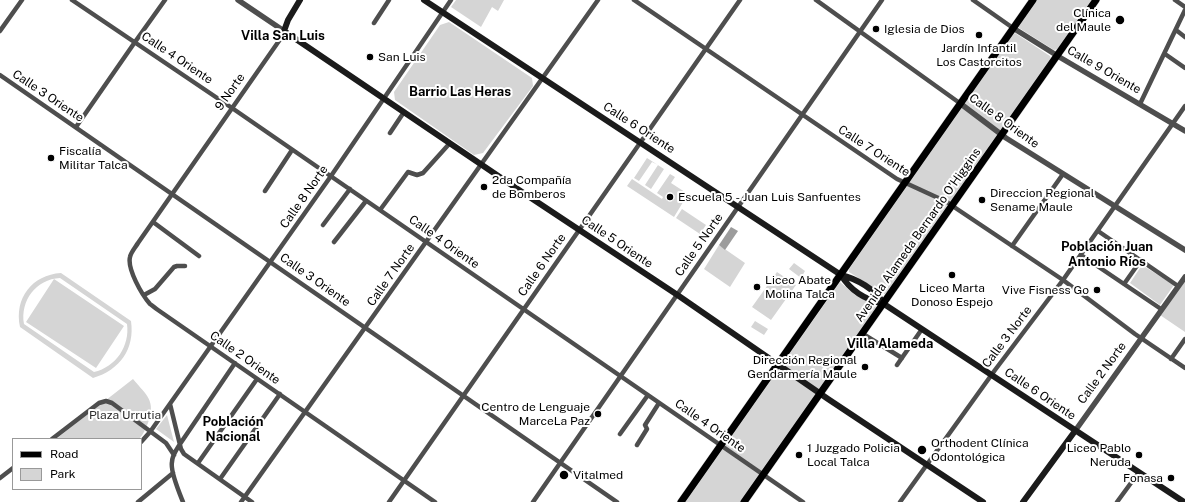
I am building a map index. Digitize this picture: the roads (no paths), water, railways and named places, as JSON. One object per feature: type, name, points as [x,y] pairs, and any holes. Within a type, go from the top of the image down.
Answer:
[{"type":"main road","name":"9 Norte","points":[[284,30],[300,0]]},
{"type":"main road","name":"Calle 6 Oriente","points":[[424,0],[841,274],[865,285],[884,304]]},
{"type":"main road","points":[[681,502],[1033,0]]},
{"type":"main road","name":"Avenida Alameda Bernardo O'Higgins","points":[[744,502],[1096,0]]},
{"type":"main road","name":"Calle 5 Oriente","points":[[284,30],[384,99],[676,294],[821,394],[983,502]]},
{"type":"main road","name":"Calle 6 Oriente","points":[[841,274],[852,289],[869,299],[884,304],[1184,502]]},
{"type":"main road","name":"Calle 2 Norte","points":[[1023,502],[1075,431]]},
{"type":"street","points":[[0,31],[22,0]]},
{"type":"street","name":"Calle 4 Oriente","points":[[72,0],[350,189],[803,502]]},
{"type":"street","points":[[76,127],[134,42],[165,0]]},
{"type":"street","name":"Calle 5 Oriente","points":[[238,0],[284,30]]},
{"type":"street","points":[[374,23],[389,0]]},
{"type":"street","name":"Calle 8 Norte","points":[[142,441],[150,432],[271,262],[451,0]]},
{"type":"street","name":"Calle 7 Norte","points":[[241,502],[598,0]]},
{"type":"street","name":"Calle 7 Oriente","points":[[634,0],[897,179],[952,206],[1063,280],[1141,338],[1185,368]]},
{"type":"street","name":"Calle 6 Norte","points":[[389,502],[740,0]]},
{"type":"street","name":"Calle 8 Oriente","points":[[816,0],[1002,135],[1185,250]]},
{"type":"street","name":"Calle 5 Norte","points":[[533,502],[676,294],[882,0]]},
{"type":"street","name":"Calle 9 Oriente","points":[[973,0],[1057,56],[1185,132]]},
{"type":"street","points":[[1175,0],[1185,7]]},
{"type":"street","points":[[1140,104],[1185,10]]},
{"type":"street","name":"9 Norte","points":[[172,194],[281,38],[284,30]]},
{"type":"street","points":[[1176,30],[1185,37]]},
{"type":"street","points":[[1165,54],[1185,68]]},
{"type":"street","name":"Calle 3 Oriente","points":[[0,75],[618,502]]},
{"type":"street","name":"Calle 3 Norte","points":[[900,502],[991,375],[1081,255],[1185,106]]},
{"type":"street","points":[[390,133],[404,112]]},
{"type":"street","points":[[380,210],[408,172],[417,175],[423,173],[450,143]]},
{"type":"street","points":[[265,190],[292,150]]},
{"type":"street","points":[[1012,246],[1063,174]]},
{"type":"street","points":[[323,225],[350,189]]},
{"type":"street","name":"Calle 2 Oriente","points":[[172,194],[130,255],[130,266],[132,272],[150,304],[436,502]]},
{"type":"street","points":[[334,242],[366,200]]},
{"type":"street","points":[[153,222],[199,256]]},
{"type":"street","points":[[1098,231],[1178,286]]},
{"type":"street","points":[[1081,255],[1161,309]]},
{"type":"street","points":[[1124,284],[1141,260]]},
{"type":"street","points":[[144,295],[155,289],[174,267],[179,265],[185,266]]},
{"type":"street","name":"Calle 2 Norte","points":[[1075,431],[1185,277]]},
{"type":"street","points":[[897,365],[922,329]]},
{"type":"street","points":[[863,334],[902,358]]},
{"type":"street","points":[[1172,359],[1185,339]]},
{"type":"street","points":[[182,502],[173,473],[172,462],[174,454],[235,363]]},
{"type":"street","points":[[198,464],[257,379]]},
{"type":"street","points":[[220,479],[280,394]]},
{"type":"street","points":[[620,434],[648,395]]},
{"type":"street","points":[[53,438],[99,403],[106,400],[166,444],[174,454]]},
{"type":"street","points":[[637,445],[647,429],[645,425],[647,421],[659,403]]},
{"type":"street","points":[[170,404],[184,454],[252,502]]},
{"type":"street","points":[[0,478],[12,469]]},
{"type":"street","points":[[1117,502],[1139,472]]},
{"type":"street","points":[[138,502],[173,473]]},
{"type":"place","name":"Clínica del Maule","points":[[1120,20]]},
{"type":"place","name":"Iglesia de Dios","points":[[876,29]]},
{"type":"place","name":"Jardín Infantil Los Castorcitos","points":[[979,35]]},
{"type":"place","name":"San Luis","points":[[370,57]]},
{"type":"place","name":"Fiscalía Militar Talca","points":[[51,158]]},
{"type":"place","name":"2da Compañía de Bomberos","points":[[484,187]]},
{"type":"place","name":"Escuela 5 - Juan Luis Sanfuentes","points":[[670,197]]},
{"type":"place","name":"Direccion Regional Sename Maule","points":[[982,200]]},
{"type":"place","name":"Liceo Marta Donoso Espejo","points":[[952,275]]},
{"type":"place","name":"Liceo Abate Molina Talca","points":[[757,287]]},
{"type":"place","name":"Vive Fisness Go","points":[[1097,290]]},
{"type":"place","name":"Dirección Regional Gendarmería Maule","points":[[865,367]]},
{"type":"place","name":"Centro de Lenguaje MarceLa Paz","points":[[598,414]]},
{"type":"place","name":"Orthodent Clínica Odontológica","points":[[922,450]]},
{"type":"place","name":"1 Juzgado Policia Local Talca","points":[[799,455]]},
{"type":"place","name":"Liceo Pablo Neruda","points":[[1139,455]]},
{"type":"place","name":"Vitalmed","points":[[564,475]]},
{"type":"place","name":"Fonasa","points":[[1171,478]]},
{"type":"district","name":"Villa San Luis","points":[[283,36]]},
{"type":"district","name":"Barrio Las Heras","points":[[460,92]]},
{"type":"district","name":"Población Juan Antonio Ríos","points":[[1107,254]]},
{"type":"district","name":"Villa Alameda","points":[[890,344]]},
{"type":"district","name":"Población Nacional","points":[[233,430]]},
{"type":"park label","name":"Plaza Urrutia","points":[[125,415]]}]
